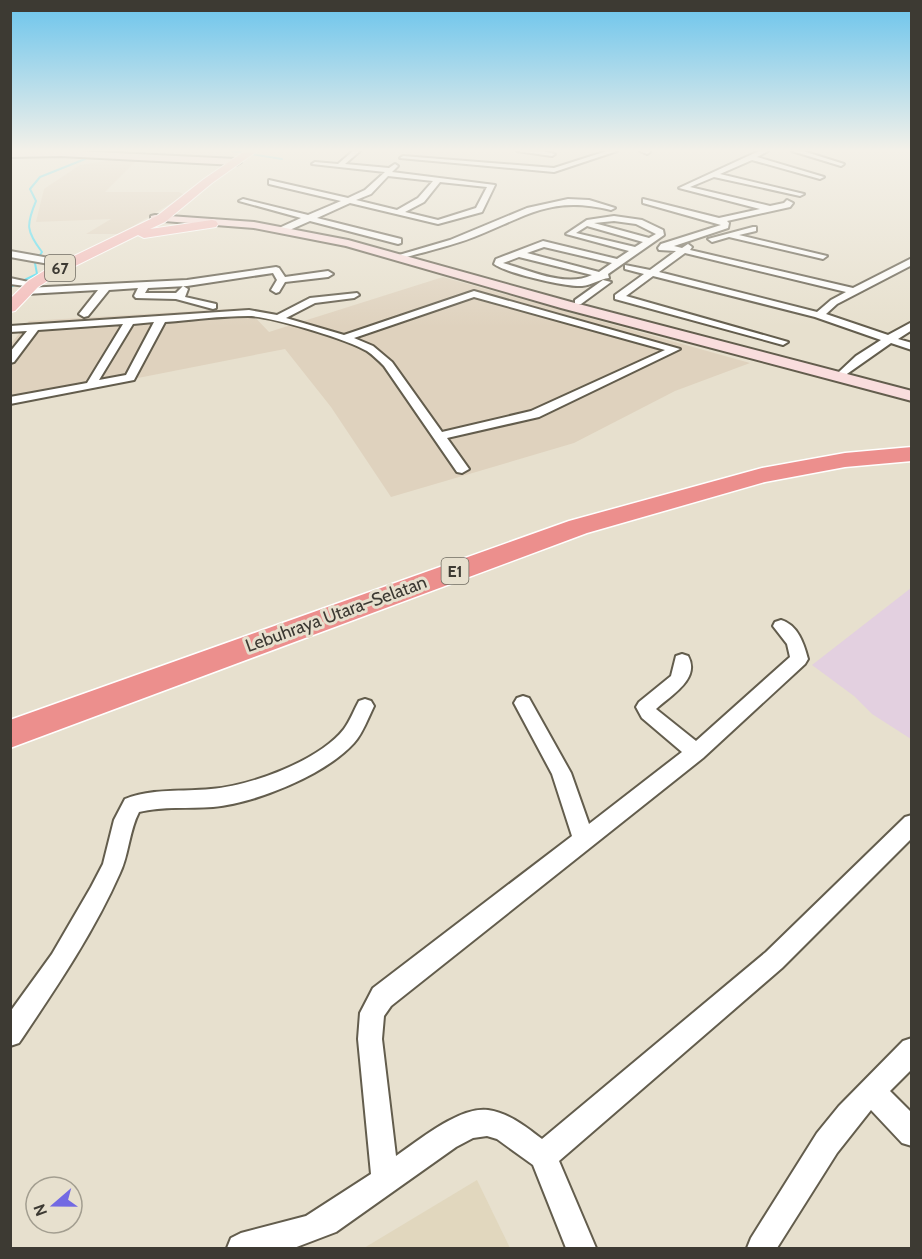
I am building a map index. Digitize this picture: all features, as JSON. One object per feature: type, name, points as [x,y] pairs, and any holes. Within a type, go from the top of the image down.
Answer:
[{"type":"highway","name":"Lebuhraya Utara–Selatan","points":[[10,714],[469,549],[615,500],[751,464],[912,442]]},
{"type":"highway","name":"Lebuhraya Utara–Selatan","points":[[10,734],[578,527],[762,475],[845,460],[912,454]]},
{"type":"main road","name":"67","points":[[10,308],[28,286],[66,264],[124,238],[171,210]]},
{"type":"main road","points":[[155,220],[282,230],[403,255],[831,377],[912,396]]},
{"type":"main road","points":[[155,220],[228,224]]},
{"type":"main road","points":[[124,238],[212,224]]},
{"type":"main road","points":[[379,251],[581,306],[912,390]]},
{"type":"street","points":[[276,210],[398,241]]},
{"type":"street","points":[[282,230],[327,210]]},
{"type":"street","points":[[389,210],[438,222],[479,210]]},
{"type":"street","points":[[398,212],[402,210]]},
{"type":"street","points":[[403,255],[454,242],[530,210]]},
{"type":"street","points":[[680,210],[719,220],[725,223],[725,226],[682,237],[628,266],[602,274],[583,284],[498,264],[544,244],[628,266],[649,268],[819,315],[912,347]]},
{"type":"street","points":[[719,220],[767,210]]},
{"type":"street","points":[[499,301],[517,302],[560,313],[581,306],[628,266],[636,250],[660,235],[660,232],[644,225],[604,217],[570,234],[636,250]]},
{"type":"street","points":[[587,224],[650,241]]},
{"type":"street","points":[[753,229],[692,244],[649,268],[618,297],[783,342]]},
{"type":"street","points":[[728,235],[823,256]]},
{"type":"street","points":[[660,250],[682,251],[854,291]]},
{"type":"street","points":[[519,254],[613,277]]},
{"type":"street","points":[[16,258],[43,259],[66,264]]},
{"type":"street","points":[[819,315],[834,302],[912,261]]},
{"type":"street","points":[[628,266],[581,306],[580,315],[582,319],[648,339],[657,344]]},
{"type":"street","points":[[10,281],[28,286],[187,283],[276,270],[282,280]]},
{"type":"street","points":[[282,280],[328,274]]},
{"type":"street","points":[[276,290],[282,280]]},
{"type":"street","points":[[179,296],[187,283]]},
{"type":"street","points":[[139,296],[145,284]]},
{"type":"street","points":[[84,314],[107,286]]},
{"type":"street","points":[[344,338],[474,294],[675,349],[535,414],[439,436]]},
{"type":"street","points":[[278,318],[313,300],[354,295]]},
{"type":"street","points":[[98,298],[179,296],[182,299],[213,306]]},
{"type":"street","points":[[10,329],[249,313],[278,318],[344,338],[369,348],[388,364],[462,469]]},
{"type":"street","points":[[10,401],[130,378],[161,319]]},
{"type":"street","points":[[91,385],[130,321]]},
{"type":"street","points":[[843,373],[860,358],[912,325]]},
{"type":"street","points":[[10,360],[35,327]]},
{"type":"street","points":[[385,1179],[370,1039],[372,1013],[376,1005],[382,997],[696,752],[799,659],[795,642],[781,626]]},
{"type":"street","points":[[681,661],[681,676],[678,681],[645,707],[648,713],[696,752]]},
{"type":"street","points":[[523,703],[561,773],[584,840]]},
{"type":"street","points":[[10,1034],[60,962],[99,896],[113,866],[124,820],[132,805],[146,800],[215,798],[292,773],[326,757],[350,735],[365,706]]},
{"type":"street","points":[[543,1156],[774,960],[912,824]]},
{"type":"street","points":[[761,1248],[826,1143],[848,1115],[912,1050]]},
{"type":"street","points":[[872,1092],[912,1133]]},
{"type":"street","points":[[241,1248],[309,1230],[326,1222],[446,1137],[471,1125],[487,1123],[504,1128],[543,1156],[574,1234],[582,1248]]},
{"type":"shaded area","points":[[39,210],[160,210],[120,234],[86,234],[111,219],[36,222]]},
{"type":"shaded area","points":[[443,277],[750,363],[675,391],[574,443],[391,497],[331,407],[285,349],[11,403],[11,344],[29,321],[246,308],[269,332]]},
{"type":"shaded area","points":[[911,588],[911,739],[872,714],[854,696],[812,665]]},
{"type":"shaded area","points":[[477,1180],[510,1248],[364,1248]]},
{"type":"waterway","points":[[10,287],[37,274],[35,263],[42,252],[30,233],[29,222],[32,210]]}]
